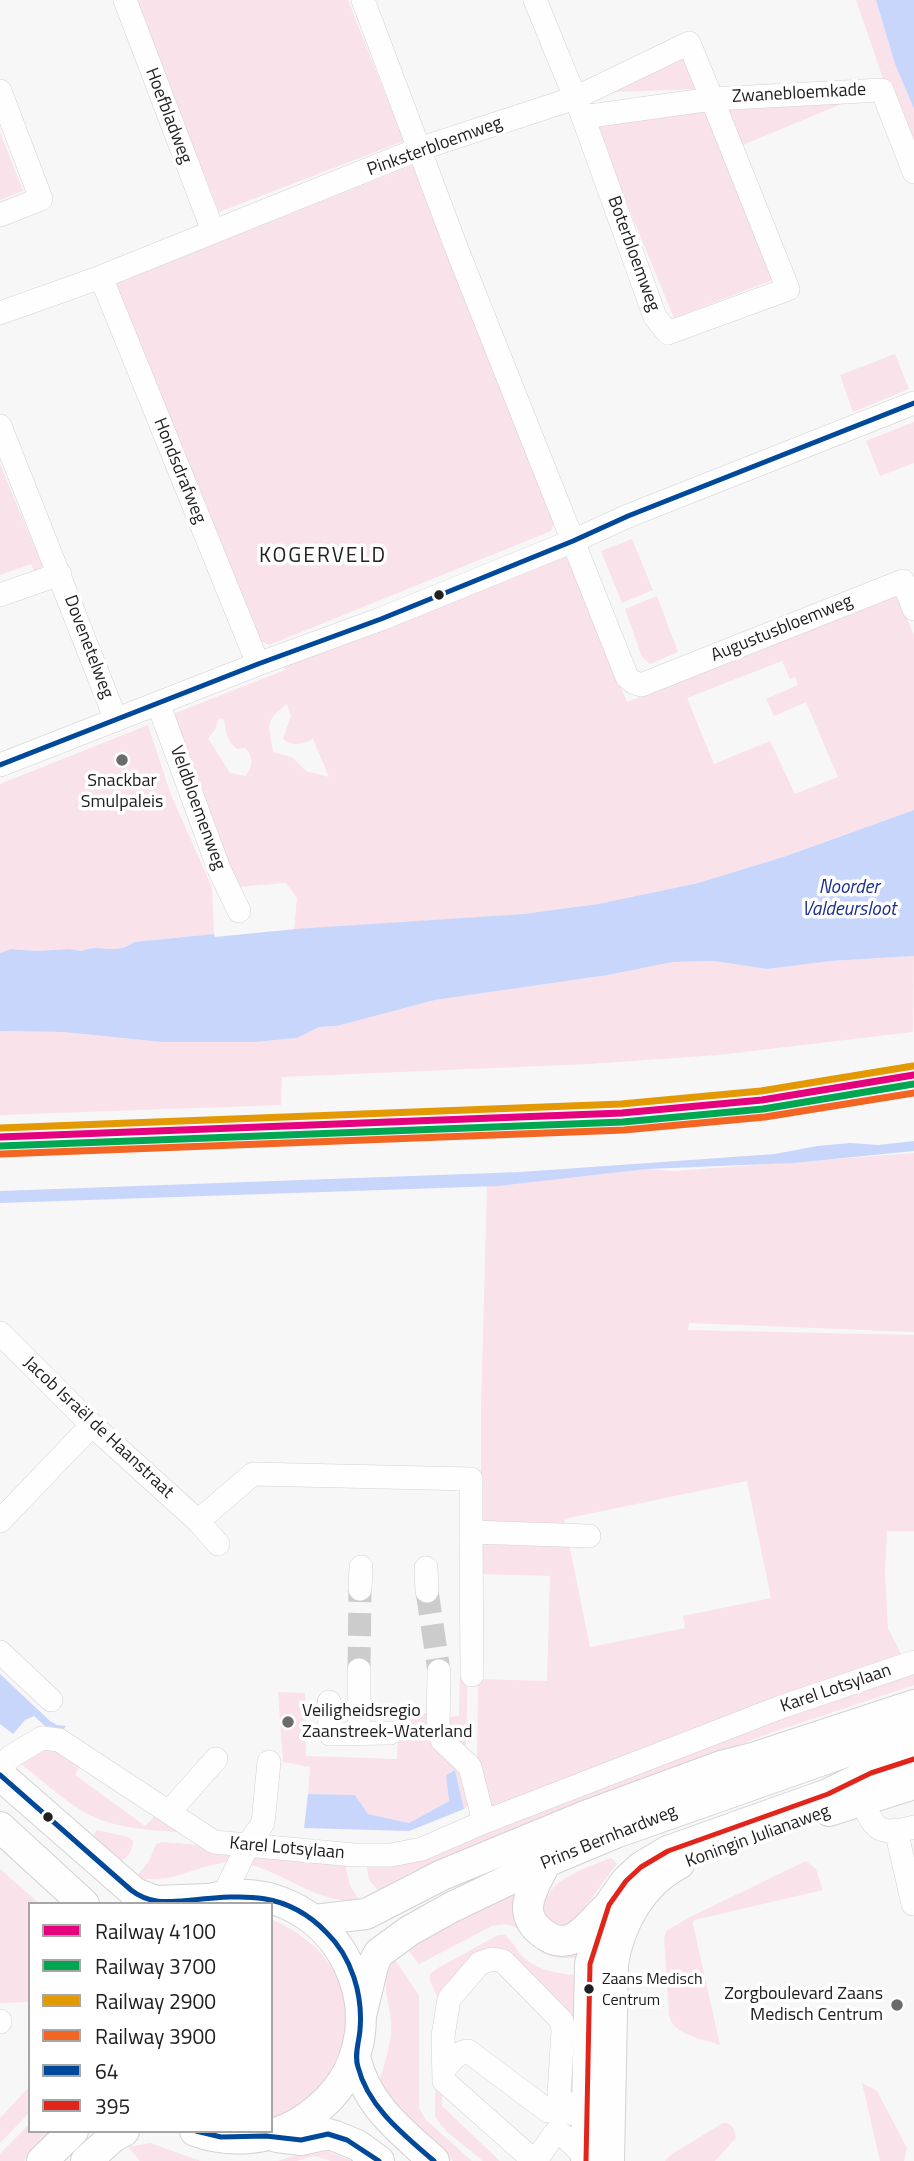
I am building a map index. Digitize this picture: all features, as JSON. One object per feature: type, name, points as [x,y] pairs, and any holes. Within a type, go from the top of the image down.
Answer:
[{"type":"main road","name":"Prins Bernhardweg","points":[[314,1920],[366,1914],[442,1875],[597,1812],[721,1766],[756,1758],[914,1705]]},
{"type":"main road","name":"Prins Bernhardweg","points":[[361,2016],[374,1962],[386,1947],[452,1908],[546,1862],[618,1832],[730,1791],[914,1731]]},
{"type":"main road","name":"Koningin Julianaweg","points":[[595,2114],[613,1964],[621,1930],[640,1898],[653,1883],[679,1865],[858,1791],[883,1768],[914,1759]]},
{"type":"main road","points":[[0,1773],[135,1894],[156,1902],[247,1895],[271,1899],[314,1920],[339,1947],[356,1980],[361,2016],[355,2057],[337,2091],[316,2112],[293,2127],[266,2136]]},
{"type":"main road","name":"Koningin Julianaweg","points":[[594,2160],[590,1964],[609,1905],[626,1881],[659,1855],[828,1794],[914,1784]]},
{"type":"main road","points":[[0,1827],[82,1902]]},
{"type":"main road","points":[[546,1862],[529,1900],[528,1909],[532,1922],[542,1934],[556,1940],[570,1940],[584,1932],[609,1905]]},
{"type":"main road","points":[[355,2057],[365,2085],[383,2115],[434,2161]]},
{"type":"main road","points":[[42,2161],[71,2133]]},
{"type":"main road","points":[[86,2161],[120,2133]]},
{"type":"main road","points":[[203,2133],[220,2137],[266,2136],[301,2140],[327,2134],[357,2145],[379,2161]]},
{"type":"street","name":"Hoefbladweg","points":[[125,0],[213,231]]},
{"type":"street","points":[[363,0],[456,247],[573,541]]},
{"type":"street","points":[[535,0],[579,107]]},
{"type":"street","name":"Pinksterbloemweg","points":[[0,313],[101,277],[419,149],[579,107],[712,99],[689,43],[579,107]]},
{"type":"street","name":"Zwanebloemkade","points":[[712,99],[882,90],[914,172]]},
{"type":"street","points":[[0,91],[41,199],[0,215]]},
{"type":"street","name":"Boterbloemweg","points":[[579,107],[655,317],[668,333],[788,289],[712,99]]},
{"type":"street","name":"Hondsdrafweg","points":[[101,277],[258,664]]},
{"type":"street","points":[[0,765],[381,619],[628,516],[914,403]]},
{"type":"street","name":"Dovenetelweg","points":[[0,426],[116,720]]},
{"type":"street","name":"Augustusbloemweg","points":[[573,541],[627,677],[641,685],[903,581],[914,609]]},
{"type":"street","name":"Dovenetelweg","points":[[0,595],[60,574]]},
{"type":"street","name":"Veldbloemenweg","points":[[158,703],[219,869],[239,911]]},
{"type":"street","name":"Jacob Israël de Haanstraat","points":[[0,1333],[92,1425],[198,1521],[218,1544]]},
{"type":"street","points":[[0,1521],[92,1425]]},
{"type":"street","points":[[198,1521],[253,1474],[471,1479],[472,1675]]},
{"type":"street","points":[[471,1532],[589,1536]]},
{"type":"street","points":[[0,1652],[51,1700]]},
{"type":"street","name":"Karel Lotsylaan","points":[[0,1773],[10,1757],[42,1738],[59,1741],[214,1842],[354,1855],[391,1855],[422,1849],[484,1822],[781,1707],[914,1662]]},
{"type":"street","points":[[359,1670],[359,1733]]},
{"type":"street","points":[[439,1671],[436,1707],[438,1727],[442,1740],[470,1767],[484,1822]]},
{"type":"street","points":[[329,1702],[330,1734],[390,1733]]},
{"type":"street","points":[[169,1812],[216,1759]]},
{"type":"street","points":[[208,1899],[262,1824],[269,1762]]},
{"type":"street","points":[[858,1791],[873,1825],[880,1829],[905,1828],[913,1904]]},
{"type":"street","points":[[594,2160],[564,2136],[555,2133],[539,2156],[531,2158],[444,2081],[443,2036],[449,1999],[480,1963],[492,1959],[503,1961],[562,2021],[559,2095],[563,2102],[595,2114]]},
{"type":"street","points":[[445,2068],[458,2055],[468,2051],[548,2111],[595,2114]]},
{"type":"shaded area","points":[[135,0],[348,0],[404,141],[219,212]]},
{"type":"shaded area","points":[[856,0],[876,0],[895,64],[914,109],[914,157],[888,93]]},
{"type":"shaded area","points":[[684,54],[698,89],[587,93]]},
{"type":"shaded area","points":[[851,100],[743,145],[725,105]]},
{"type":"shaded area","points":[[706,110],[775,279],[674,318],[595,126]]},
{"type":"shaded area","points":[[0,132],[23,191],[0,200]]},
{"type":"shaded area","points":[[413,165],[556,517],[551,531],[269,645],[257,640],[115,284]]},
{"type":"shaded area","points":[[895,354],[909,389],[853,412],[840,375]]},
{"type":"shaded area","points":[[914,422],[914,463],[880,476],[866,441]]},
{"type":"shaded area","points":[[0,464],[42,565],[41,572],[36,575],[31,564],[0,575]]},
{"type":"shaded area","points":[[632,539],[653,590],[622,603],[601,551]]},
{"type":"shaded area","points":[[565,553],[627,702],[897,596],[914,635],[914,810],[786,856],[698,883],[598,904],[523,914],[294,930],[297,898],[286,883],[235,887],[168,716],[285,670],[284,666]],"holes":[[[782,661],[790,679],[795,677],[798,685],[766,699],[774,716],[806,702],[838,777],[795,794],[770,741],[714,764],[687,698]],[[287,704],[291,716],[283,739],[298,744],[313,739],[329,777],[306,771],[292,757],[273,752],[269,730],[274,716]],[[219,718],[224,719],[231,742],[237,749],[245,748],[248,752],[252,762],[246,776],[230,773],[208,738],[215,730]]]},
{"type":"shaded area","points":[[657,596],[678,652],[650,664],[642,657],[625,609]]},
{"type":"shaded area","points":[[148,725],[171,795],[212,887],[214,934],[134,942],[113,949],[11,949],[0,953],[0,784]]},
{"type":"shaded area","points":[[914,956],[913,1032],[718,1055],[589,1064],[282,1077],[281,1105],[0,1115],[0,1031],[63,1032],[162,1042],[255,1042],[297,1038],[319,1027],[337,1026],[435,1000],[608,975],[673,962],[714,961],[767,969],[831,961]]},
{"type":"shaded area","points":[[914,1153],[914,1332],[689,1323],[688,1330],[914,1335],[914,1531],[887,1531],[885,1573],[888,1628],[904,1659],[490,1811],[477,1765],[478,1679],[547,1681],[550,1576],[481,1574],[481,1410],[487,1185],[499,1186],[647,1169],[674,1171]],"holes":[[[747,1481],[771,1598],[683,1616],[685,1628],[590,1647],[564,1519]]]},
{"type":"shaded area","points":[[464,1508],[471,1532],[466,1750],[446,1734],[449,1717],[459,1716]]},
{"type":"shaded area","points":[[914,1670],[914,1685],[773,1732],[414,1871],[378,1890],[369,1880],[366,1862]]},
{"type":"shaded area","points":[[278,1692],[305,1693],[306,1756],[397,1759],[399,1713],[427,1713],[462,1764],[471,1804],[464,1809],[455,1770],[446,1775],[449,1801],[409,1823],[368,1814],[355,1795],[308,1794],[310,1767],[283,1762]]},
{"type":"shaded area","points":[[52,1750],[81,1764],[75,1775],[145,1826],[158,1813],[186,1833],[122,1826],[101,1820],[80,1809],[21,1764],[37,1751]]},
{"type":"shaded area","points":[[97,1830],[128,1837],[133,1841],[128,1856],[120,1862],[91,1838]]},
{"type":"shaded area","points":[[162,1842],[236,1848],[229,1862],[160,1879],[136,1877],[149,1861],[156,1844]]},
{"type":"shaded area","points":[[251,1850],[345,1863],[350,1886],[360,1901],[329,1897],[245,1863]]},
{"type":"shaded area","points":[[611,1858],[617,1864],[572,1924],[562,1929],[550,1924],[542,1913],[550,1892],[578,1871]]},
{"type":"shaded area","points":[[806,1861],[816,1869],[823,1890],[694,1920],[720,2045],[682,2032],[671,2022],[669,2015],[664,1938],[666,1931]]},
{"type":"shaded area","points":[[0,1869],[38,1902],[28,1902],[28,2002],[0,2003]]},
{"type":"shaded area","points":[[515,1891],[579,1948],[579,1958],[546,1954],[517,1928],[503,1924],[492,1926],[419,1964],[408,1950],[462,1918]]},
{"type":"shaded area","points":[[273,1920],[304,1938],[318,1950],[339,1980],[344,1997],[347,2016],[343,2043],[327,2080],[312,2098],[273,2122]]},
{"type":"shaded area","points":[[498,1935],[505,1935],[525,1959],[538,1967],[574,1975],[575,2061],[573,2075],[569,2022],[496,1954],[440,2027],[442,2106],[500,2161],[483,2161],[446,2131],[435,2117],[439,2001],[430,1981],[430,1974]]},
{"type":"shaded area","points":[[395,1960],[419,1995],[419,2107],[425,2119],[472,2161],[453,2161],[388,2099],[379,2082],[391,2034],[386,1976]]},
{"type":"shaded area","points":[[862,2083],[877,2091],[907,2148],[904,2161],[880,2161]]},
{"type":"shaded area","points":[[28,2088],[28,2114],[0,2143],[0,2118]]},
{"type":"shaded area","points":[[723,2123],[732,2127],[736,2138],[715,2161],[665,2161],[672,2154]]},
{"type":"shaded area","points":[[28,2125],[28,2133],[54,2133],[24,2161],[0,2161],[0,2154]]},
{"type":"shaded area","points":[[150,2143],[201,2161],[140,2161],[128,2147]]},
{"type":"shaded area","points":[[323,2149],[352,2161],[331,2161],[314,2156],[297,2161],[278,2161],[312,2150]]},
{"type":"water","points":[[876,0],[914,0],[914,109],[895,64]]},
{"type":"water","name":"Noorder Valdeursloot","points":[[914,810],[914,956],[831,961],[767,969],[714,961],[673,962],[608,975],[435,1000],[337,1026],[319,1027],[297,1038],[255,1042],[162,1042],[63,1032],[0,1031],[0,953],[11,949],[113,949],[134,942],[214,934],[215,937],[523,914],[598,904],[698,883],[786,856]]},
{"type":"water","points":[[914,1141],[914,1151],[793,1163],[647,1169],[499,1186],[0,1203],[0,1191],[521,1172],[775,1154],[850,1143],[878,1145]]},
{"type":"water","points":[[0,1674],[50,1721],[66,1726],[64,1729],[45,1726],[34,1716],[25,1720],[13,1734],[0,1724]]},
{"type":"water","points":[[455,1770],[464,1809],[409,1831],[304,1828],[308,1794],[355,1795],[368,1814],[409,1823],[449,1801],[446,1775]]},
{"type":"tunnel","points":[[359,1670],[360,1589]]},
{"type":"tunnel","points":[[427,1591],[439,1671]]},
{"type":"rail line","name":"2900","points":[[0,1128],[621,1104],[761,1091],[913,1066]]},
{"type":"rail line","name":"4100","points":[[0,1137],[622,1113],[762,1100],[914,1075]]},
{"type":"rail line","name":"3700","points":[[0,1146],[623,1122],[763,1109],[914,1084]]},
{"type":"rail line","name":"3900","points":[[1,1154],[624,1130],[765,1117],[914,1093]]},
{"type":"transit line","name":"64","points":[[0,765],[381,619],[628,516],[914,403]]},
{"type":"transit line","name":"395","points":[[586,2161],[590,1964],[609,1905],[626,1881],[641,1867],[668,1851],[828,1794],[871,1773],[914,1759]]},
{"type":"transit line","name":"64","points":[[0,1775],[138,1895],[168,1902],[230,1897],[264,1899],[296,1909],[326,1932],[343,1953],[354,1977],[360,2003],[356,2058],[363,2081],[388,2119],[434,2161]]},
{"type":"transit line","name":"64","points":[[204,2133],[221,2137],[266,2136],[301,2140],[328,2134],[347,2140],[379,2161]]},
{"type":"place","name":"Snackbar Smulpaleis","points":[[122,760]]},
{"type":"place","name":"Veiligheidsregio Zaanstreek-Waterland","points":[[288,1722]]},
{"type":"place","name":"Zaans Medisch Centrum","points":[[589,1989]]},
{"type":"place","name":"Zorgboulevard Zaans Medisch Centrum","points":[[897,2005]]},
{"type":"district","name":"KOGERVELD","points":[[323,557]]}]
